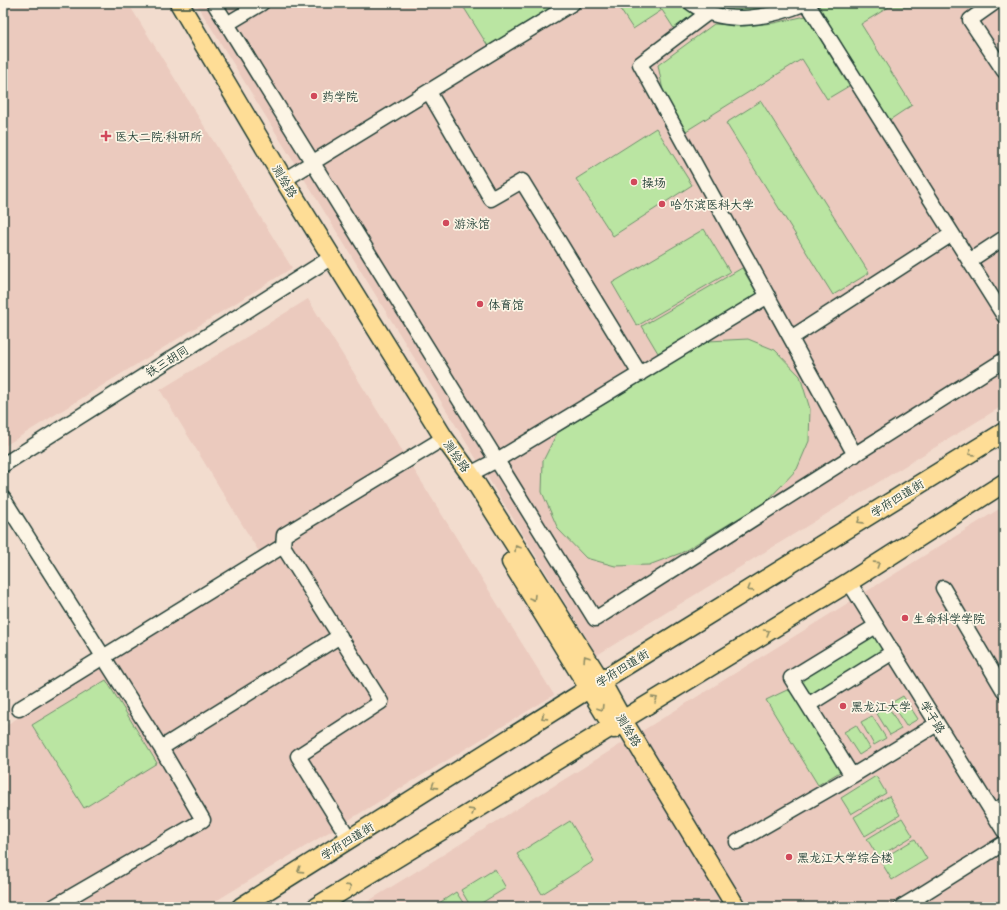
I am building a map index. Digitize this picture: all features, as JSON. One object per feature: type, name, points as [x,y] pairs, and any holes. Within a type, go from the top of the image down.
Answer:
[{"type":"main road","name":"测绘路","points":[[169,3],[595,685]]},
{"type":"main road","name":"测绘路","points":[[179,3],[329,259]]},
{"type":"main road","name":"学府四道街","points":[[241,907],[595,685],[1004,432]]},
{"type":"main road","name":"测绘路","points":[[441,440],[470,474],[725,907]]},
{"type":"main road","points":[[316,907],[617,722],[849,582],[1004,483]]},
{"type":"main road","name":"测绘路","points":[[617,722],[736,907]]},
{"type":"street","points":[[214,3],[595,619],[1004,360]]},
{"type":"street","points":[[228,24],[262,3]]},
{"type":"street","points":[[284,180],[573,3]]},
{"type":"street","points":[[691,3],[709,12],[728,17],[748,18],[790,10],[807,3],[1004,316]]},
{"type":"street","points":[[994,3],[970,20],[1004,71]]},
{"type":"street","points":[[709,12],[640,64],[855,455]]},
{"type":"street","points":[[429,92],[491,199],[522,180],[640,374]]},
{"type":"street","points":[[791,338],[952,234]]},
{"type":"street","points":[[969,261],[1004,238]]},
{"type":"street","name":"铁三胡同","points":[[3,465],[329,259]]},
{"type":"street","points":[[470,474],[497,460],[768,296]]},
{"type":"street","points":[[350,840],[298,756],[381,702],[283,546],[284,535],[441,440]]},
{"type":"street","points":[[3,498],[161,748],[203,820],[53,907]]},
{"type":"street","points":[[19,709],[283,546]]},
{"type":"street","name":"学子路","points":[[849,582],[937,724],[998,809],[1004,831]]},
{"type":"street","points":[[943,588],[1004,691]]},
{"type":"street","points":[[852,776],[790,678],[876,626]]},
{"type":"street","points":[[161,748],[340,636]]},
{"type":"street","points":[[808,705],[893,652]]},
{"type":"street","points":[[737,842],[852,776],[937,724]]},
{"type":"street","points":[[901,907],[918,903],[1004,843]]},
{"type":"shaded area","name":"医大二院·科研所","points":[[3,3],[128,3],[292,268],[3,447]]},
{"type":"shaded area","name":"哈尔滨医科大学","points":[[196,3],[1004,3],[1004,405],[597,655]]},
{"type":"shaded area","points":[[308,299],[554,695],[206,907],[3,907],[3,727],[267,565],[160,390]]},
{"type":"shaded area","name":"黑龙江大学","points":[[1004,506],[1004,907],[359,907]]},
{"type":"green space","points":[[461,3],[558,3],[488,46]]},
{"type":"green space","points":[[616,3],[681,3],[696,15],[675,30],[662,10],[633,29]]},
{"type":"green space","points":[[705,3],[787,3],[756,10],[736,11],[725,10]]},
{"type":"green space","points":[[821,3],[982,3],[976,7],[889,7],[861,24],[912,105],[888,121],[819,6]]},
{"type":"green space","points":[[806,16],[849,86],[827,99],[802,59],[686,131],[663,91],[658,65],[714,24],[744,26],[774,23]]},
{"type":"green space","points":[[761,101],[869,273],[833,295],[726,123]]},
{"type":"green space","name":"操场","points":[[656,128],[692,185],[613,236],[576,179]]},
{"type":"green space","points":[[704,229],[730,272],[637,326],[612,283]]},
{"type":"green space","points":[[742,268],[758,295],[658,353],[642,326]]},
{"type":"green space","points":[[748,339],[775,350],[800,376],[810,409],[809,441],[797,469],[767,501],[681,553],[649,565],[615,566],[586,558],[558,529],[542,492],[543,461],[557,433],[708,341]]},
{"type":"green space","points":[[873,631],[892,661],[815,708],[795,679]]},
{"type":"green space","points":[[106,680],[157,763],[84,808],[32,725]]},
{"type":"green space","points":[[787,690],[799,695],[843,770],[818,785],[766,700]]},
{"type":"green space","points":[[903,696],[918,719],[906,726],[891,703]]},
{"type":"green space","points":[[888,706],[901,729],[890,735],[876,712]]},
{"type":"green space","points":[[872,716],[886,738],[874,745],[861,722]]},
{"type":"green space","points":[[856,725],[870,748],[859,755],[844,732]]},
{"type":"green space","points":[[876,776],[886,793],[851,814],[841,798]]},
{"type":"green space","points":[[889,796],[900,815],[865,836],[854,817]]},
{"type":"green space","points":[[902,818],[913,836],[878,857],[867,839]]},
{"type":"green space","points":[[570,821],[594,861],[542,894],[517,854]]},
{"type":"green space","points":[[915,839],[927,859],[892,880],[880,860]]},
{"type":"green space","points":[[495,869],[506,888],[475,907],[471,907],[461,890]]},
{"type":"green space","points":[[456,892],[466,907],[433,907]]},
{"type":"place","name":"药学院","points":[[314,96]]},
{"type":"place","name":"医大二院·科研所","points":[[106,136]]},
{"type":"place","name":"操场","points":[[634,182]]},
{"type":"place","name":"哈尔滨医科大学","points":[[662,204]]},
{"type":"place","name":"游泳馆","points":[[446,223]]},
{"type":"place","name":"体育馆","points":[[480,304]]},
{"type":"place","name":"生命科学学院","points":[[905,618]]},
{"type":"place","name":"黑龙江大学","points":[[843,706]]},
{"type":"place","name":"黑龙江大学综合楼","points":[[789,857]]}]
